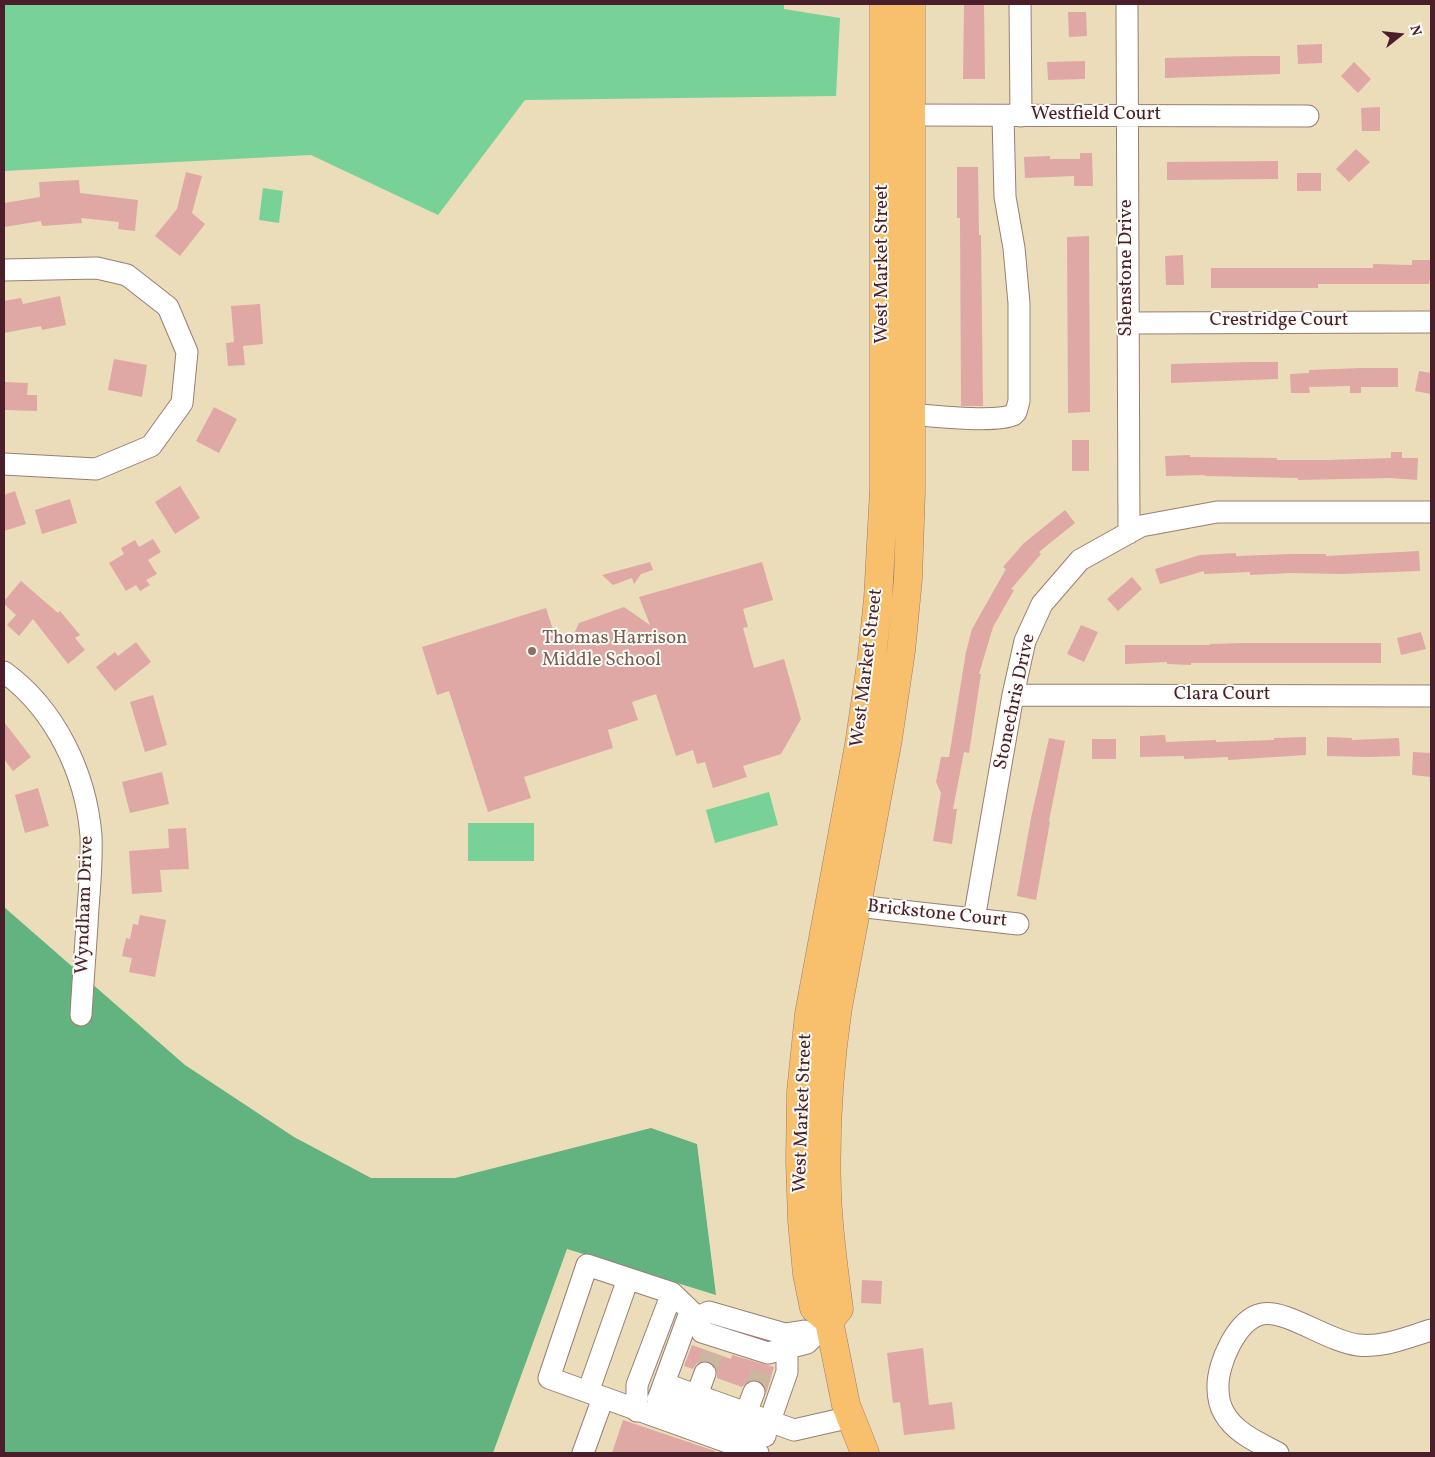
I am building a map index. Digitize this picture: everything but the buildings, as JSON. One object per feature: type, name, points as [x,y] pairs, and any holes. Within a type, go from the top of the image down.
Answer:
[{"type":"main road","name":"West Market Street","points":[[865,1453],[846,1405],[825,1329],[814,1308],[806,1260],[800,1160],[801,1092],[809,1014],[859,745],[872,657],[878,599],[884,489],[884,4]]},
{"type":"main road","name":"West Market Street","points":[[825,1329],[839,1309],[827,1190],[829,1088],[838,1008],[880,783],[901,651],[910,535],[911,4]]},
{"type":"street","points":[[911,414],[961,418],[1008,417],[1015,414],[1018,405],[1019,303],[1014,248],[1005,197],[1020,4]]},
{"type":"street","name":"Shenstone Drive","points":[[1127,4],[1129,533]]},
{"type":"street","name":"Westfield Court","points":[[884,116],[1308,116]]},
{"type":"street","points":[[4,270],[97,268],[127,275],[168,307],[187,352],[182,403],[151,446],[96,469],[4,464]]},
{"type":"street","name":"Crestridge Court","points":[[1128,323],[1431,322]]},
{"type":"street","name":"Stonechris Drive","points":[[974,919],[1013,695],[1025,640],[1042,604],[1080,560],[1141,526],[1217,512],[1431,512]]},
{"type":"street","name":"Wyndham Drive","points":[[4,672],[20,685],[47,715],[72,760],[86,805],[91,836],[91,868],[81,1015]]},
{"type":"street","name":"Clara Court","points":[[1013,695],[1431,696]]},
{"type":"street","name":"Brickstone Court","points":[[857,906],[1018,924]]},
{"type":"street","points":[[825,1329],[807,1343],[773,1355],[716,1345],[702,1332],[693,1315],[672,1293],[587,1265],[549,1378],[595,1395],[653,1402],[763,1441],[794,1430],[851,1417]]},
{"type":"street","points":[[583,1453],[595,1395],[628,1279]]},
{"type":"street","points":[[653,1402],[637,1385],[672,1293]]},
{"type":"street","points":[[693,1315],[709,1312],[786,1334],[825,1329]]},
{"type":"street","points":[[1278,1453],[1235,1427],[1225,1414],[1220,1403],[1218,1387],[1221,1368],[1229,1348],[1245,1323],[1261,1314],[1276,1314],[1337,1340],[1368,1346],[1390,1343],[1431,1330]]},
{"type":"street","points":[[653,1402],[693,1315]]},
{"type":"street","points":[[763,1441],[787,1372],[773,1355]]},
{"type":"street","points":[[697,1395],[705,1374]]},
{"type":"street","points":[[746,1413],[754,1392]]},
{"type":"street","points":[[653,1402],[697,1395],[746,1413],[763,1441]]},
{"type":"green space","points":[[4,4],[784,4],[784,9],[840,18],[836,96],[525,100],[438,215],[311,155],[4,171]]},
{"type":"green space","points":[[263,188],[283,191],[279,223],[259,220]]},
{"type":"green space","points":[[769,792],[778,825],[715,843],[706,810]]},
{"type":"green space","points":[[468,823],[534,823],[534,861],[468,861]]},
{"type":"green space","points":[[4,907],[185,1065],[294,1137],[371,1178],[455,1178],[651,1128],[697,1144],[716,1295],[567,1249],[493,1453],[4,1453]]},
{"type":"tunnel","points":[[705,1373],[713,1353]]},
{"type":"tunnel","points":[[754,1392],[764,1363]]},
{"type":"place","name":"Thomas Harrison Middle School","points":[[532,651]]}]
